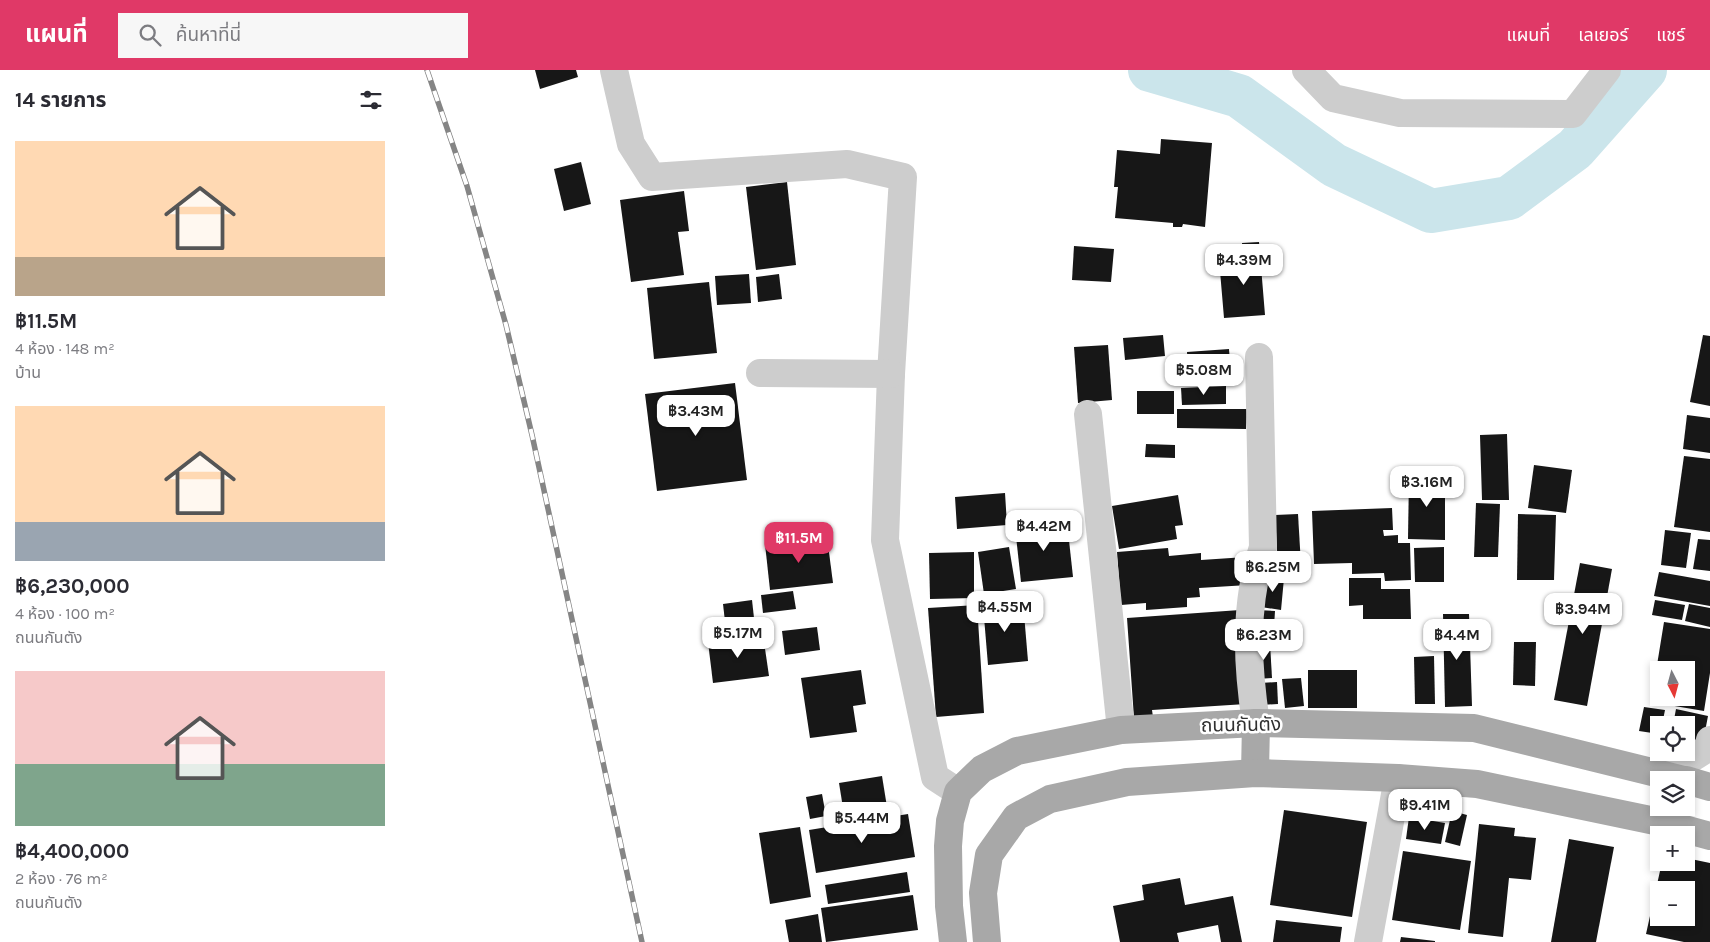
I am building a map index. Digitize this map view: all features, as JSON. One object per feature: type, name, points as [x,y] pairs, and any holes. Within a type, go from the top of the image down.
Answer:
[{"type":"main road","name":"ถนนกันตัง","points":[[958,792],[982,769],[1017,751],[1122,730],[1256,723],[1474,728],[1650,773]]},
{"type":"main road","points":[[1255,773],[1256,723]]},
{"type":"main road","points":[[987,942],[983,893],[989,855],[1016,817],[1050,799],[1126,782],[1255,773],[1398,778],[1477,784],[1650,811]]},
{"type":"main road","name":"ถนนกันตัง","points":[[1695,784],[1710,787]]},
{"type":"main road","points":[[952,942],[948,846],[950,821],[958,792]]},
{"type":"main road","points":[[1666,816],[1710,836]]},
{"type":"street","points":[[614,70],[631,144],[652,177],[847,164],[903,177],[891,374],[885,540],[935,778],[958,792]]},
{"type":"street","points":[[1306,70],[1333,98],[1400,113],[1573,114],[1607,70]]},
{"type":"street","points":[[1256,723],[1250,681],[1248,631],[1256,570],[1263,547],[1259,357]]},
{"type":"street","points":[[760,373],[891,374]]},
{"type":"street","points":[[1088,414],[1122,730]]},
{"type":"street","points":[[1684,771],[1708,748],[1710,740]]},
{"type":"street","points":[[1368,942],[1398,778]]},
{"type":"building","points":[[535,70],[576,70],[578,77],[540,89]]},
{"type":"building","points":[[1161,139],[1212,143],[1205,227],[1183,224],[1182,227],[1173,227],[1173,223],[1115,218],[1118,187],[1114,187],[1117,150],[1160,154]]},
{"type":"building","points":[[581,162],[591,204],[564,211],[554,169]]},
{"type":"building","points":[[787,182],[796,265],[756,270],[746,187]]},
{"type":"building","points":[[684,191],[689,231],[678,232],[684,275],[631,282],[620,200]]},
{"type":"building","points":[[1259,242],[1265,315],[1224,318],[1220,271],[1244,269],[1242,243]]},
{"type":"building","points":[[1074,246],[1114,249],[1111,282],[1072,280]]},
{"type":"building","points":[[749,274],[751,303],[717,305],[715,276]]},
{"type":"building","points":[[779,274],[782,299],[758,302],[756,277]]},
{"type":"building","points":[[709,282],[717,353],[654,359],[647,288]]},
{"type":"building","points":[[1163,335],[1165,356],[1125,360],[1123,338]]},
{"type":"building","points":[[1703,335],[1710,336],[1710,406],[1690,402]]},
{"type":"building","points":[[1108,345],[1112,400],[1078,403],[1074,347]]},
{"type":"building","points":[[1229,349],[1231,376],[1189,379],[1187,352]]},
{"type":"building","points":[[735,383],[747,480],[657,491],[645,394]]},
{"type":"building","points":[[1226,386],[1226,404],[1182,405],[1181,388]]},
{"type":"building","points":[[1137,391],[1174,391],[1174,414],[1137,414]]},
{"type":"building","points":[[1177,409],[1247,409],[1246,429],[1177,428]]},
{"type":"building","points":[[1687,415],[1710,418],[1710,453],[1683,449]]},
{"type":"building","points":[[1507,434],[1509,500],[1482,500],[1480,435]]},
{"type":"building","points":[[1146,444],[1175,445],[1175,458],[1145,457]]},
{"type":"building","points":[[1684,456],[1710,459],[1710,532],[1674,527]]},
{"type":"building","points":[[1534,465],[1572,470],[1566,513],[1528,508]]},
{"type":"building","points":[[1409,476],[1445,477],[1445,540],[1408,539]]},
{"type":"building","points":[[1005,493],[1007,525],[957,529],[955,497]]},
{"type":"building","points":[[1178,495],[1183,525],[1175,526],[1177,539],[1119,549],[1112,506]]},
{"type":"building","points":[[1476,503],[1500,504],[1498,557],[1474,557]]},
{"type":"building","points":[[1392,508],[1393,530],[1383,530],[1384,536],[1398,535],[1398,543],[1410,543],[1411,580],[1385,581],[1384,573],[1352,574],[1352,563],[1314,564],[1312,511]]},
{"type":"building","points":[[1298,514],[1301,565],[1278,567],[1275,515]]},
{"type":"building","points":[[1518,514],[1556,515],[1554,580],[1517,580]]},
{"type":"building","points":[[1067,522],[1073,577],[1021,582],[1015,527]]},
{"type":"building","points":[[1665,530],[1691,533],[1686,568],[1661,565]]},
{"type":"building","points":[[827,537],[833,583],[770,590],[765,544]]},
{"type":"building","points":[[1698,539],[1710,540],[1710,571],[1693,569]]},
{"type":"building","points":[[1009,547],[1016,589],[984,594],[978,552]]},
{"type":"building","points":[[1444,547],[1444,582],[1415,582],[1414,548]]},
{"type":"building","points":[[1168,548],[1169,556],[1201,553],[1201,560],[1246,557],[1248,585],[1199,588],[1200,597],[1187,598],[1187,607],[1146,610],[1146,603],[1121,605],[1117,552]]},
{"type":"building","points":[[974,552],[974,598],[930,599],[929,553]]},
{"type":"building","points":[[1580,563],[1612,569],[1587,706],[1554,700]]},
{"type":"building","points":[[1659,572],[1710,581],[1710,606],[1654,596]]},
{"type":"building","points":[[1264,576],[1284,578],[1281,610],[1261,607]]},
{"type":"building","points":[[1349,578],[1381,578],[1381,589],[1410,589],[1411,619],[1363,619],[1363,605],[1349,606]]},
{"type":"building","points":[[793,591],[796,609],[763,613],[761,595]]},
{"type":"building","points":[[752,600],[755,627],[726,630],[723,604]]},
{"type":"building","points":[[1655,600],[1685,605],[1682,620],[1652,615]]},
{"type":"building","points":[[1023,602],[1028,661],[988,665],[983,605]]},
{"type":"building","points":[[1689,604],[1710,608],[1710,627],[1685,621]]},
{"type":"building","points":[[977,605],[984,713],[936,717],[928,608]]},
{"type":"building","points":[[1240,610],[1246,704],[1152,710],[1153,717],[1134,718],[1127,618]]},
{"type":"building","points":[[1257,610],[1275,611],[1273,641],[1254,639]]},
{"type":"building","points":[[1443,614],[1469,614],[1472,706],[1445,707]]},
{"type":"building","points":[[1664,622],[1710,629],[1710,673],[1704,711],[1675,706],[1695,706],[1695,661],[1658,661]]},
{"type":"building","points":[[817,627],[820,650],[785,655],[782,631]]},
{"type":"building","points":[[763,635],[769,676],[713,683],[708,642]]},
{"type":"building","points":[[1514,642],[1536,642],[1535,686],[1513,685]]},
{"type":"building","points":[[1270,643],[1272,678],[1257,679],[1255,644]]},
{"type":"building","points":[[1434,656],[1435,704],[1415,704],[1414,657]]},
{"type":"building","points":[[861,670],[866,704],[853,706],[857,732],[810,738],[801,678]]},
{"type":"building","points":[[1308,670],[1357,670],[1357,708],[1308,708]]},
{"type":"building","points":[[1301,678],[1304,706],[1285,708],[1282,679]]},
{"type":"building","points":[[1277,682],[1278,704],[1261,705],[1260,683]]},
{"type":"building","points":[[1644,707],[1665,710],[1664,716],[1650,716],[1650,733],[1639,731]]},
{"type":"building","points":[[1676,709],[1708,716],[1703,742],[1695,741],[1695,716],[1675,716]]},
{"type":"building","points":[[882,776],[887,807],[844,814],[839,783]]},
{"type":"building","points":[[822,794],[826,816],[810,819],[806,797]]},
{"type":"building","points":[[1284,810],[1367,822],[1352,917],[1270,905]]},
{"type":"building","points":[[1452,811],[1467,815],[1460,846],[1445,842]]},
{"type":"building","points":[[908,814],[915,857],[816,873],[809,830]]},
{"type":"building","points":[[1409,817],[1445,823],[1441,844],[1406,839]]},
{"type":"building","points":[[1479,824],[1515,828],[1514,836],[1536,838],[1531,880],[1509,878],[1503,937],[1468,933]]},
{"type":"building","points":[[800,827],[811,897],[770,904],[759,833]]},
{"type":"building","points":[[1569,839],[1614,847],[1596,942],[1551,942]]},
{"type":"building","points":[[1403,851],[1471,861],[1460,930],[1392,920]]},
{"type":"building","points":[[1695,860],[1710,863],[1710,942],[1684,942],[1646,934],[1650,916],[1650,926],[1695,926],[1695,881],[1658,881],[1660,871],[1695,871]]},
{"type":"building","points":[[907,872],[910,892],[828,904],[825,885]]},
{"type":"building","points":[[1180,878],[1185,905],[1233,896],[1242,942],[1221,942],[1218,925],[1177,933],[1179,942],[1120,942],[1113,906],[1144,900],[1142,885]]},
{"type":"building","points":[[913,895],[918,930],[826,942],[821,908]]},
{"type":"building","points":[[818,914],[822,942],[789,942],[785,920]]},
{"type":"building","points":[[1276,920],[1342,927],[1340,942],[1273,942]]},
{"type":"building","points":[[1401,937],[1435,941],[1435,942],[1400,942]]},
{"type":"waterway","points":[[1150,70],[1239,96],[1334,165],[1431,211],[1509,198],[1575,149],[1645,70]]},
{"type":"railway","points":[[427,70],[467,186],[506,325],[532,435],[642,942]]}]
